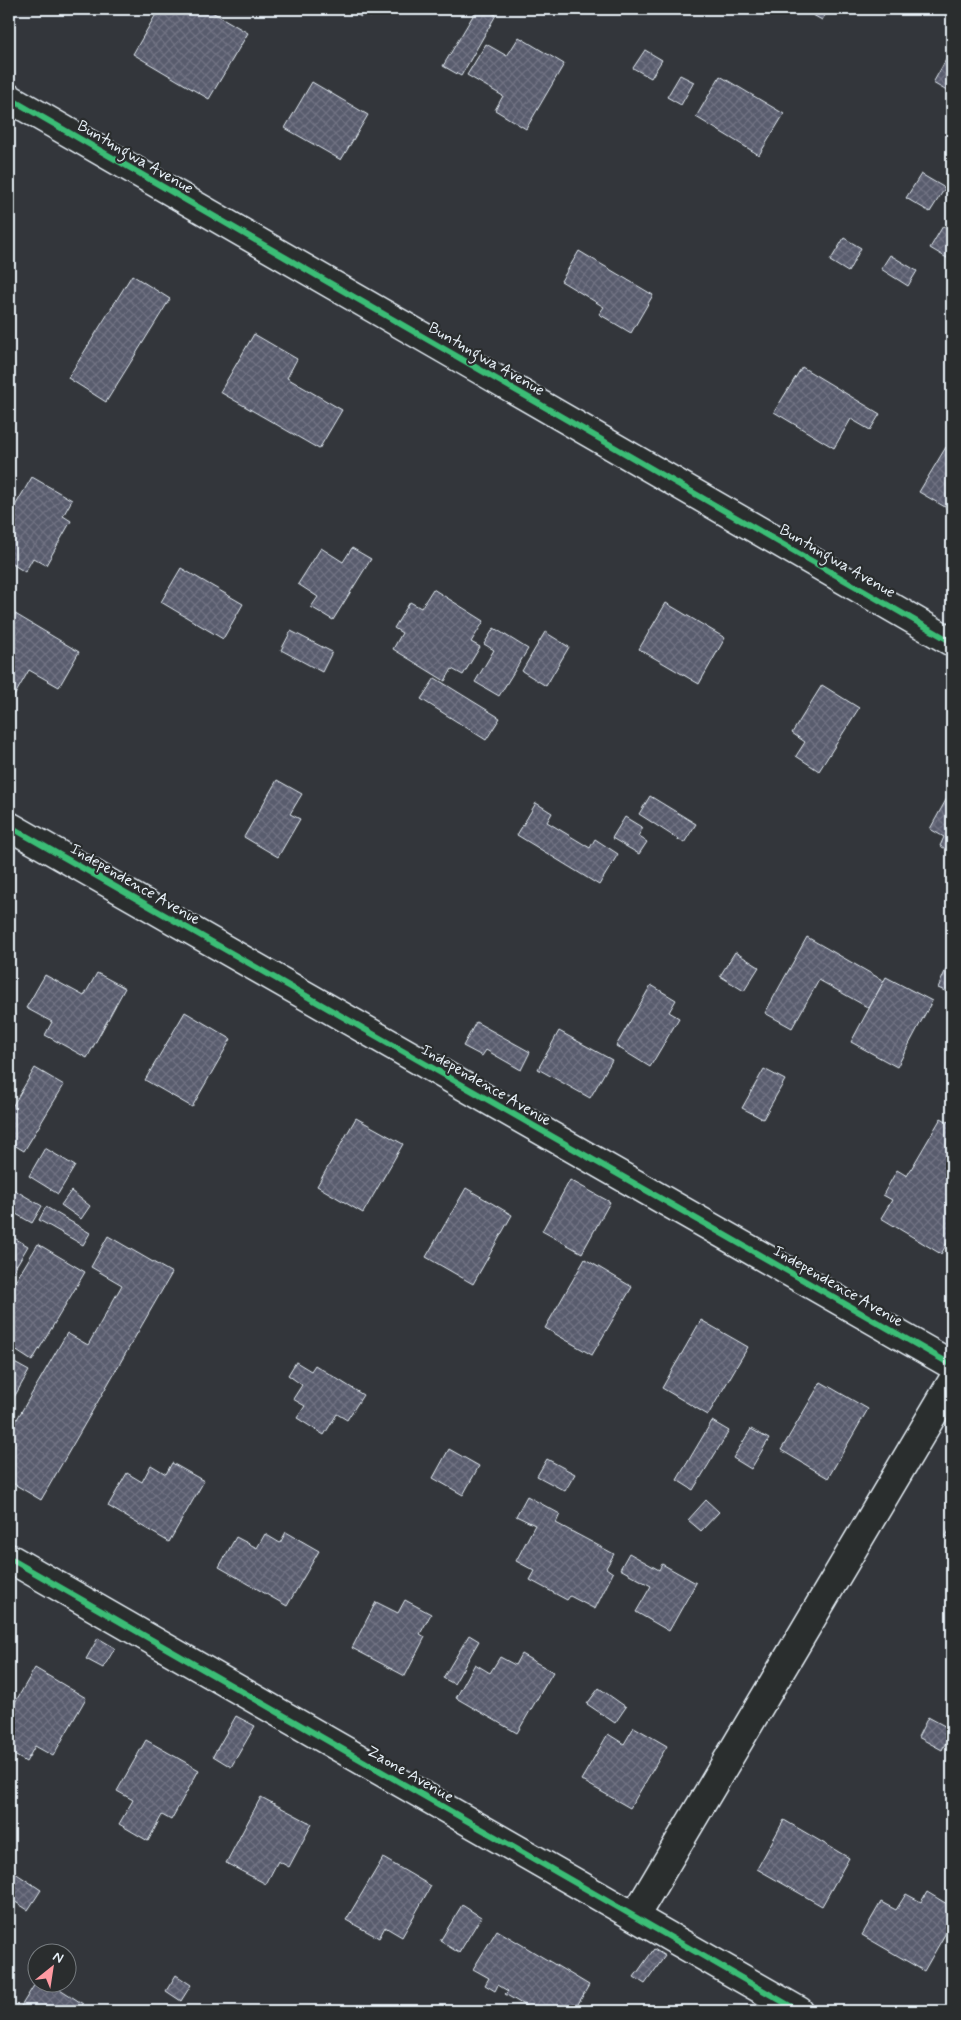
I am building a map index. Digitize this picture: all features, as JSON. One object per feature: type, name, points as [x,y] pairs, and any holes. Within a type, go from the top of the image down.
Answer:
[{"type":"street","name":"Buntungwa Avenue","points":[[9,98],[952,642]]},
{"type":"street","name":"Independence Avenue","points":[[9,826],[952,1366]]},
{"type":"street","points":[[635,1916],[952,1382]]},
{"type":"street","name":"Zaone Avenue","points":[[9,1558],[799,2011]]},
{"type":"building","points":[[159,9],[180,9],[184,11],[185,9],[207,9],[248,33],[209,99],[133,54]]},
{"type":"building","points":[[348,9],[376,9],[371,17],[363,13],[361,17]]},
{"type":"building","points":[[477,9],[485,9],[496,15],[461,76],[443,66]]},
{"type":"building","points":[[802,9],[829,9],[822,20]]},
{"type":"building","points":[[519,37],[564,64],[526,129],[495,110],[503,96],[467,75],[486,44],[507,56]]},
{"type":"building","points":[[952,49],[952,94],[933,83]]},
{"type":"building","points":[[645,50],[662,60],[651,78],[633,68]]},
{"type":"building","points":[[680,75],[694,82],[681,105],[667,97]]},
{"type":"building","points":[[720,76],[784,114],[759,155],[696,117]]},
{"type":"building","points":[[312,82],[368,115],[341,160],[285,128]]},
{"type":"building","points":[[921,174],[945,188],[930,212],[906,198]]},
{"type":"building","points":[[943,226],[952,232],[952,261],[930,248]]},
{"type":"building","points":[[844,238],[861,248],[848,272],[830,261]]},
{"type":"building","points":[[579,251],[653,295],[631,333],[599,314],[604,307],[561,281]]},
{"type":"building","points":[[890,255],[917,271],[908,286],[881,269]]},
{"type":"building","points":[[132,275],[170,299],[106,402],[68,378]]},
{"type":"building","points":[[254,334],[297,359],[287,378],[342,410],[319,449],[220,392]]},
{"type":"building","points":[[802,367],[880,414],[870,430],[851,419],[834,448],[774,412]]},
{"type":"building","points":[[946,447],[952,451],[952,511],[919,492]]},
{"type":"building","points":[[32,477],[72,500],[63,516],[71,521],[46,565],[33,558],[25,572],[9,562],[9,516]]},
{"type":"building","points":[[321,548],[343,562],[352,548],[371,559],[333,620],[311,607],[318,597],[298,584]]},
{"type":"building","points":[[181,568],[243,604],[223,639],[161,602]]},
{"type":"building","points":[[433,589],[484,621],[471,642],[480,647],[463,675],[452,669],[445,681],[393,649],[402,633],[394,628],[410,602],[421,608]]},
{"type":"building","points":[[666,603],[725,638],[699,684],[639,649]]},
{"type":"building","points":[[12,612],[79,652],[59,687],[29,670],[13,698],[9,695],[9,617]]},
{"type":"building","points":[[494,628],[528,649],[499,696],[475,682],[494,650],[484,644]]},
{"type":"building","points":[[291,631],[332,652],[322,672],[281,650]]},
{"type":"building","points":[[545,632],[569,647],[546,686],[522,671]]},
{"type":"building","points":[[435,678],[500,718],[486,740],[421,699]]},
{"type":"building","points":[[822,685],[859,708],[819,771],[796,756],[805,742],[792,733]]},
{"type":"building","points":[[277,780],[302,794],[290,814],[300,819],[278,857],[244,837]]},
{"type":"building","points":[[952,789],[952,852],[940,846],[944,837],[930,829]]},
{"type":"building","points":[[650,796],[696,824],[684,843],[639,814]]},
{"type":"building","points":[[536,803],[552,813],[547,822],[590,848],[595,839],[618,854],[599,885],[517,835]]},
{"type":"building","points":[[625,817],[643,828],[638,836],[647,842],[639,854],[612,838]]},
{"type":"building","points":[[807,937],[884,981],[869,1008],[819,980],[792,1028],[765,1013]]},
{"type":"building","points":[[735,952],[759,967],[744,991],[720,976]]},
{"type":"building","points":[[946,969],[952,971],[952,994],[938,988]]},
{"type":"building","points":[[97,973],[125,988],[87,1058],[45,1035],[52,1022],[26,1008],[45,975],[84,996]]},
{"type":"building","points":[[886,977],[932,1001],[897,1067],[851,1042]]},
{"type":"building","points":[[651,985],[676,1000],[669,1012],[679,1018],[650,1067],[616,1046]]},
{"type":"building","points":[[185,1012],[231,1039],[192,1107],[145,1080]]},
{"type":"building","points":[[476,1022],[530,1052],[521,1070],[486,1050],[482,1056],[463,1046]]},
{"type":"building","points":[[559,1031],[612,1060],[590,1098],[538,1069]]},
{"type":"building","points":[[35,1068],[64,1085],[24,1151],[9,1142],[9,1112]]},
{"type":"building","points":[[764,1069],[785,1080],[763,1119],[742,1108]]},
{"type":"building","points":[[356,1118],[403,1144],[363,1213],[317,1186]]},
{"type":"building","points":[[941,1118],[952,1124],[952,1241],[949,1240],[941,1254],[881,1218],[892,1200],[883,1195],[897,1170],[907,1176]]},
{"type":"building","points":[[45,1148],[75,1166],[58,1194],[29,1176]]},
{"type":"building","points":[[570,1180],[610,1202],[582,1253],[542,1231]]},
{"type":"building","points":[[466,1188],[512,1215],[473,1284],[426,1257]]},
{"type":"building","points":[[13,1189],[42,1206],[32,1223],[9,1210],[9,1197]]},
{"type":"building","points":[[71,1191],[90,1206],[81,1219],[61,1205]]},
{"type":"building","points":[[46,1207],[90,1233],[83,1245],[39,1220]]},
{"type":"building","points":[[9,1235],[28,1246],[9,1278]]},
{"type":"building","points":[[108,1236],[172,1273],[41,1500],[9,1481],[9,1433],[67,1333],[88,1345],[122,1285],[91,1267]]},
{"type":"building","points":[[38,1244],[85,1272],[32,1361],[9,1346],[9,1292]]},
{"type":"building","points":[[585,1259],[632,1287],[592,1355],[545,1328]]},
{"type":"building","points":[[701,1320],[748,1347],[708,1415],[662,1388]]},
{"type":"building","points":[[9,1360],[29,1371],[9,1406]]},
{"type":"building","points":[[296,1362],[311,1371],[315,1365],[363,1395],[347,1420],[337,1414],[324,1435],[297,1418],[305,1406],[293,1399],[302,1385],[288,1375]]},
{"type":"building","points":[[821,1382],[868,1409],[828,1478],[781,1450]]},
{"type":"building","points":[[712,1421],[729,1431],[693,1490],[677,1480]]},
{"type":"building","points":[[751,1429],[769,1439],[751,1469],[733,1458]]},
{"type":"building","points":[[449,1449],[479,1466],[463,1495],[433,1478]]},
{"type":"building","points":[[547,1459],[575,1474],[565,1491],[537,1476]]},
{"type":"building","points":[[172,1463],[204,1481],[169,1542],[108,1506],[127,1473],[142,1482],[151,1465],[166,1474]]},
{"type":"building","points":[[527,1496],[560,1514],[556,1523],[614,1554],[606,1568],[613,1573],[595,1609],[570,1596],[567,1600],[530,1580],[535,1571],[516,1561],[535,1525],[516,1516]]},
{"type":"building","points":[[706,1500],[719,1512],[701,1531],[688,1520]]},
{"type":"building","points":[[952,1525],[952,1539],[946,1536]]},
{"type":"building","points":[[286,1532],[319,1551],[287,1606],[219,1567],[236,1537],[257,1548],[265,1534],[280,1543]]},
{"type":"building","points":[[629,1553],[659,1570],[662,1564],[696,1583],[669,1631],[636,1612],[651,1586],[620,1569]]},
{"type":"building","points":[[405,1600],[431,1614],[420,1634],[425,1637],[405,1676],[352,1648],[376,1602],[398,1613]]},
{"type":"building","points":[[469,1635],[479,1641],[454,1684],[443,1678]]},
{"type":"building","points":[[98,1638],[115,1648],[103,1668],[86,1659]]},
{"type":"building","points":[[521,1654],[553,1672],[517,1733],[456,1698],[475,1664],[490,1673],[500,1657],[515,1665]]},
{"type":"building","points":[[35,1668],[86,1698],[53,1756],[35,1746],[26,1762],[9,1752],[9,1713]]},
{"type":"building","points":[[599,1688],[626,1707],[615,1723],[587,1704]]},
{"type":"building","points":[[236,1716],[255,1726],[231,1767],[213,1756]]},
{"type":"building","points":[[928,1717],[952,1730],[942,1750],[918,1737]]},
{"type":"building","points":[[634,1727],[667,1746],[630,1808],[581,1780],[608,1734],[624,1744]]},
{"type":"building","points":[[146,1740],[199,1770],[171,1820],[162,1815],[148,1841],[119,1824],[133,1800],[117,1791]]},
{"type":"building","points":[[261,1797],[312,1824],[289,1867],[278,1861],[266,1884],[226,1863]]},
{"type":"building","points":[[784,1820],[849,1858],[822,1906],[757,1869]]},
{"type":"building","points":[[383,1858],[431,1886],[402,1937],[385,1927],[379,1938],[346,1920]]},
{"type":"building","points":[[9,1869],[41,1890],[28,1910],[9,1898]]},
{"type":"building","points":[[927,1892],[952,1907],[952,1922],[924,1971],[862,1935],[881,1902],[896,1910],[906,1894],[921,1902]]},
{"type":"building","points":[[462,1905],[481,1917],[459,1953],[440,1941]]},
{"type":"building","points":[[497,1930],[589,1985],[574,2011],[534,2011],[505,1994],[508,1991],[498,1985],[495,1991],[485,1985],[489,1978],[473,1969]]},
{"type":"building","points":[[654,1949],[665,1956],[645,1984],[634,1977]]},
{"type":"building","points":[[176,1975],[191,1985],[181,2001],[166,1991]]},
{"type":"building","points":[[30,1992],[64,1992],[83,2004],[79,2011],[24,2011],[20,2008]]},
{"type":"cycle path","points":[[9,98],[952,642]]},
{"type":"cycle path","points":[[9,826],[952,1365]]},
{"type":"cycle path","points":[[9,1558],[799,2011]]}]
